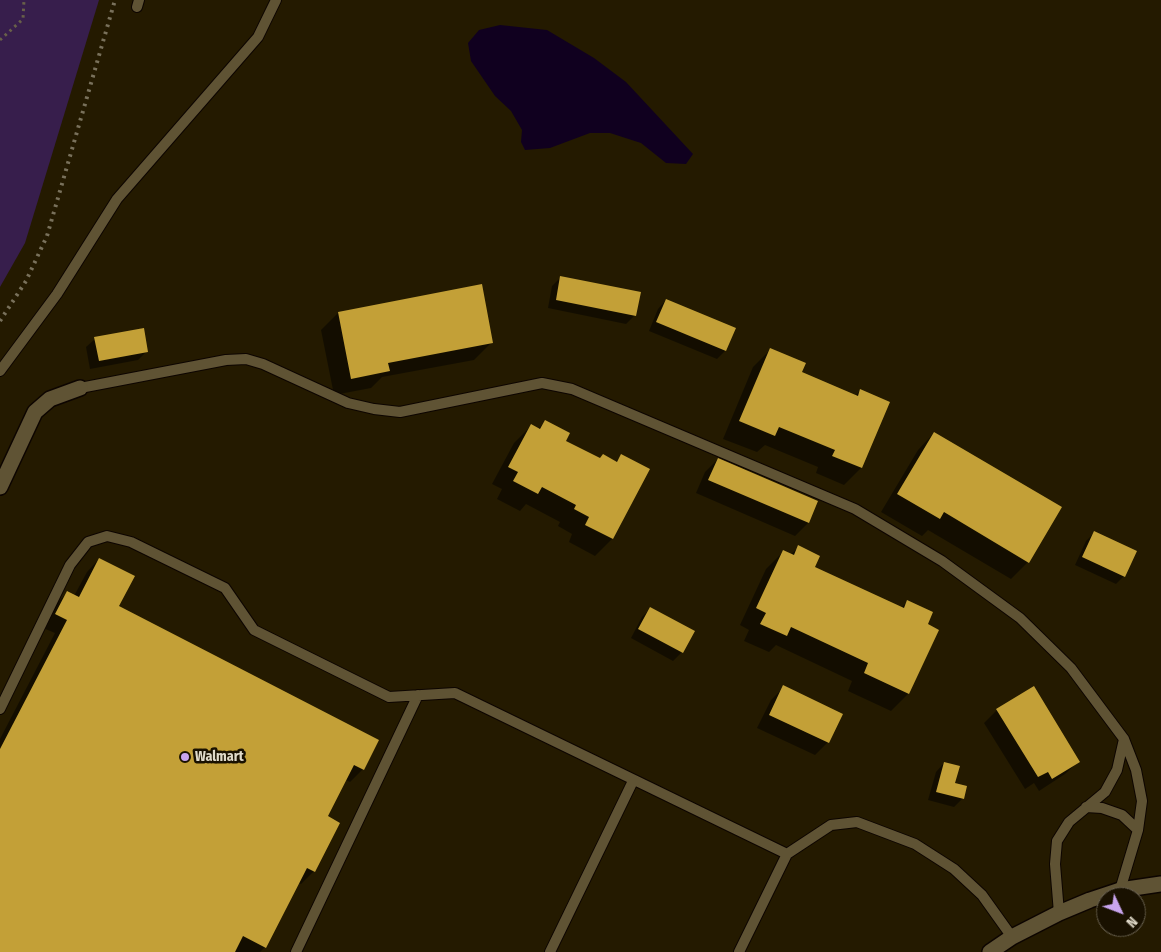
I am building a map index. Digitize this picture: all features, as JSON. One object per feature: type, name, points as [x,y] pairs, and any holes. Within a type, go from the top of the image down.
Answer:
[{"type":"street","points":[[0,487],[35,412],[50,399],[80,388]]},
{"type":"street","points":[[1140,887],[1161,884]]},
{"type":"street","points":[[990,952],[1012,937],[1059,913],[1096,899]]},
{"type":"lane","points":[[0,371],[57,294],[117,199],[258,37],[276,0]]},
{"type":"lane","points":[[80,388],[226,360],[246,359],[264,364],[348,403],[400,412],[542,383],[572,389],[854,509],[912,542],[1020,618],[1071,668],[1124,739],[1136,770],[1142,801],[1138,830],[1121,887]]},
{"type":"lane","points":[[0,709],[70,565],[88,542],[107,536],[131,542],[225,588],[254,630],[389,697],[455,693],[633,781],[787,854]]},
{"type":"lane","points":[[296,952],[418,695]]},
{"type":"lane","points":[[1059,913],[1055,864],[1057,841],[1069,822],[1106,792],[1117,770],[1124,739]]},
{"type":"lane","points":[[550,952],[633,781]]},
{"type":"lane","points":[[1086,807],[1102,808],[1122,815],[1138,830]]},
{"type":"lane","points":[[739,952],[787,854],[831,825],[857,822],[915,844],[954,869],[982,895],[1012,937]]},
{"type":"path","points":[[0,40],[23,19],[24,0]]},
{"type":"shaded area","points":[[0,0],[99,0],[25,243],[0,287]]},
{"type":"shaded area","points":[[500,25],[547,30],[594,58],[626,82],[693,154],[686,164],[666,163],[641,143],[610,133],[590,133],[550,148],[525,150],[521,142],[522,130],[511,111],[495,96],[471,61],[468,43],[479,30]]},
{"type":"building","points":[[560,276],[641,292],[636,316],[556,300]]},
{"type":"building","points":[[482,284],[493,343],[388,363],[390,371],[351,379],[338,312]]},
{"type":"building","points":[[666,299],[736,328],[726,351],[656,322]]},
{"type":"building","points":[[144,328],[148,352],[99,361],[94,337]]},
{"type":"building","points":[[770,348],[806,363],[802,372],[858,396],[860,389],[890,402],[862,468],[832,456],[835,450],[779,427],[775,436],[739,421]]},
{"type":"building","points":[[545,420],[570,433],[566,441],[600,458],[603,454],[617,462],[621,454],[650,469],[613,539],[585,525],[589,517],[574,509],[576,505],[542,487],[538,494],[513,481],[518,472],[508,467],[531,424],[540,429]]},
{"type":"building","points":[[934,432],[1062,507],[1029,563],[944,512],[940,519],[897,494]]},
{"type":"building","points":[[718,458],[818,501],[809,523],[708,480]]},
{"type":"building","points":[[1094,531],[1137,551],[1125,577],[1082,557]]},
{"type":"building","points":[[798,545],[820,556],[815,567],[904,608],[907,600],[933,612],[928,624],[939,630],[909,694],[864,673],[868,663],[791,627],[787,636],[760,624],[766,613],[756,608],[783,550],[794,555]]},
{"type":"building","name":"Walmart","points":[[99,558],[135,576],[119,606],[379,740],[364,770],[354,765],[328,816],[340,823],[315,872],[307,868],[266,948],[243,936],[235,952],[0,952],[0,749],[67,620],[55,614],[67,591],[79,597]]},
{"type":"building","points":[[650,607],[695,631],[683,653],[638,629]]},
{"type":"building","points":[[783,685],[843,714],[829,743],[769,715]]},
{"type":"building","points":[[1034,686],[1080,762],[1052,779],[1048,772],[1038,777],[996,709]]},
{"type":"building","points":[[944,762],[960,766],[955,783],[967,786],[964,799],[936,792]]},
{"type":"railway","points":[[0,321],[26,281],[47,236],[115,0]]},
{"type":"place","name":"Walmart","points":[[185,757]]}]
